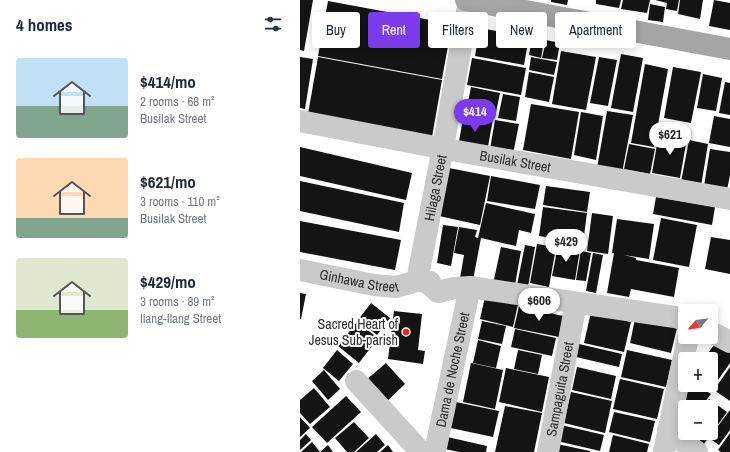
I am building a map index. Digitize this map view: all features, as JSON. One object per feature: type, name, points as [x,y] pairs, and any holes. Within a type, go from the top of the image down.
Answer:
[{"type":"main road","points":[[468,0],[730,49]]},
{"type":"street","name":"Hilaga Street","points":[[422,281],[468,0]]},
{"type":"street","name":"Busilak Street","points":[[300,121],[730,200]]},
{"type":"street","name":"Ginhawa Street","points":[[300,270],[374,285],[396,287],[422,281]]},
{"type":"street","points":[[422,281],[438,292],[462,288],[678,318]]},
{"type":"street","name":"Dama de Noche Street","points":[[435,452],[462,288]]},
{"type":"street","name":"Sampaguita Street","points":[[548,452],[576,303]]},
{"type":"street","points":[[718,336],[730,342]]},
{"type":"street","points":[[664,452],[687,344]]},
{"type":"street","points":[[356,381],[421,452]]},
{"type":"street","points":[[668,431],[696,452]]},
{"type":"building","points":[[300,0],[313,0],[304,51],[300,50]]},
{"type":"building","points":[[551,0],[568,0],[567,5],[551,2]]},
{"type":"building","points":[[596,0],[621,0],[619,8],[596,4]]},
{"type":"building","points":[[623,0],[650,0],[647,13],[621,9]]},
{"type":"building","points":[[655,0],[679,0],[677,11],[666,9],[667,3]]},
{"type":"building","points":[[680,0],[703,0],[700,19],[678,14]]},
{"type":"building","points":[[714,0],[730,3],[730,30],[709,26]]},
{"type":"building","points":[[328,1],[387,12],[368,12],[368,48],[420,48],[420,18],[428,20],[428,48],[448,48],[442,79],[318,56],[319,48],[360,48],[360,12],[326,12]]},
{"type":"building","points":[[650,4],[665,7],[663,22],[648,20]]},
{"type":"building","points":[[488,29],[496,31],[496,48],[527,48],[524,65],[475,56],[476,48],[488,48]]},
{"type":"building","points":[[547,40],[555,42],[555,48],[559,48],[557,60],[542,58],[544,48],[547,48]]},
{"type":"building","points":[[530,48],[543,48],[541,58],[529,55]]},
{"type":"building","points":[[561,51],[596,57],[586,110],[552,104]]},
{"type":"building","points":[[621,54],[643,58],[633,112],[611,108]]},
{"type":"building","points":[[300,57],[313,59],[305,109],[300,108]]},
{"type":"building","points":[[318,57],[442,80],[432,137],[308,114]]},
{"type":"building","points":[[531,57],[557,62],[554,75],[529,70]]},
{"type":"building","points":[[599,57],[617,60],[608,106],[590,103]]},
{"type":"building","points":[[472,58],[526,68],[521,95],[467,85]]},
{"type":"building","points":[[645,64],[668,69],[654,147],[631,143]]},
{"type":"building","points":[[673,67],[701,72],[691,123],[664,118]]},
{"type":"building","points":[[529,72],[554,77],[549,102],[525,97]]},
{"type":"building","points":[[703,74],[722,78],[716,111],[697,108]]},
{"type":"building","points":[[725,82],[730,83],[730,115],[719,113]]},
{"type":"building","points":[[471,87],[500,93],[495,117],[466,112]]},
{"type":"building","points":[[503,94],[520,97],[516,121],[498,118]]},
{"type":"building","points":[[531,104],[579,112],[571,159],[523,150]]},
{"type":"building","points":[[607,111],[633,115],[622,173],[597,168]]},
{"type":"building","points":[[581,112],[603,116],[596,160],[574,155]]},
{"type":"building","points":[[464,113],[493,119],[487,152],[458,147]]},
{"type":"building","points":[[714,116],[730,119],[730,147],[709,143]]},
{"type":"building","points":[[495,120],[519,124],[513,154],[490,149]]},
{"type":"building","points":[[659,133],[687,138],[680,178],[652,173]]},
{"type":"building","points":[[689,140],[708,144],[701,186],[681,182]]},
{"type":"building","points":[[629,144],[655,149],[650,174],[624,169]]},
{"type":"building","points":[[300,147],[412,173],[406,200],[300,176]]},
{"type":"building","points":[[710,149],[730,152],[730,175],[727,190],[704,186]]},
{"type":"building","points":[[449,168],[490,176],[480,225],[439,216]]},
{"type":"building","points":[[491,176],[540,185],[535,209],[487,201]]},
{"type":"building","points":[[300,181],[404,203],[399,232],[300,211]]},
{"type":"building","points":[[546,186],[590,192],[587,212],[543,205]]},
{"type":"building","points":[[656,197],[715,207],[712,225],[653,214]]},
{"type":"building","points":[[486,203],[535,214],[531,233],[519,230],[516,246],[481,238],[473,280],[460,278],[464,255],[454,253],[459,227],[477,230],[475,237],[478,238]]},
{"type":"building","points":[[543,207],[587,213],[583,243],[539,236]]},
{"type":"building","points":[[592,213],[613,216],[608,254],[587,251]]},
{"type":"building","points":[[661,218],[697,225],[689,267],[653,260]]},
{"type":"building","points":[[617,219],[654,224],[649,259],[624,255],[636,258],[636,260],[679,268],[674,297],[631,289],[629,297],[607,293],[614,253],[612,253]]},
{"type":"building","points":[[300,221],[401,240],[395,270],[300,252]]},
{"type":"building","points":[[443,225],[458,227],[451,266],[437,263]]},
{"type":"building","points":[[711,237],[730,240],[730,274],[705,269]]},
{"type":"building","points":[[537,244],[556,247],[549,287],[530,283]]},
{"type":"building","points":[[525,245],[535,247],[528,287],[517,285]]},
{"type":"building","points":[[558,246],[580,250],[575,280],[552,276]]},
{"type":"building","points":[[501,247],[521,251],[515,285],[493,284]]},
{"type":"building","points":[[581,251],[591,253],[586,281],[576,280]]},
{"type":"building","points":[[593,253],[603,255],[596,293],[586,291]]},
{"type":"building","points":[[300,293],[306,294],[301,319],[300,319]]},
{"type":"building","points":[[485,297],[518,304],[513,327],[480,319]]},
{"type":"building","points":[[371,303],[390,318],[377,335],[358,320]]},
{"type":"building","points":[[519,306],[563,316],[559,337],[514,328]]},
{"type":"building","name":"Sacred Heart of Jesus Sub-parish","points":[[394,311],[422,314],[418,350],[425,351],[423,364],[388,359]]},
{"type":"building","points":[[591,312],[631,322],[624,352],[584,343]]},
{"type":"building","points":[[636,314],[678,324],[671,353],[630,343]]},
{"type":"building","points":[[482,321],[506,326],[502,344],[478,339]]},
{"type":"building","points":[[357,322],[378,338],[359,363],[338,346]]},
{"type":"building","points":[[515,329],[556,338],[552,356],[511,347]]},
{"type":"building","points":[[718,339],[730,348],[730,363],[718,380],[718,352],[709,352],[714,344],[718,344]]},
{"type":"building","points":[[478,340],[501,346],[496,368],[473,363]]},
{"type":"building","points":[[579,344],[622,354],[619,367],[576,357]]},
{"type":"building","points":[[337,350],[353,364],[339,381],[323,368]]},
{"type":"building","points":[[518,350],[542,355],[538,374],[514,369]]},
{"type":"building","points":[[627,350],[672,360],[666,387],[621,377]]},
{"type":"building","points":[[386,363],[405,384],[385,403],[365,381]]},
{"type":"building","points":[[471,363],[503,370],[495,409],[463,402]]},
{"type":"building","points":[[577,367],[616,376],[611,399],[572,390]]},
{"type":"building","points":[[730,367],[730,401],[717,392],[718,384]]},
{"type":"building","points":[[506,368],[549,377],[542,412],[499,402]]},
{"type":"building","points":[[324,370],[340,389],[328,400],[312,381]]},
{"type":"building","points":[[620,379],[664,389],[657,419],[613,409]]},
{"type":"building","points":[[314,388],[330,407],[310,424],[300,413],[300,400]]},
{"type":"building","points":[[571,392],[612,401],[605,433],[564,423]]},
{"type":"building","points":[[683,392],[708,392],[711,394],[706,400],[681,400]]},
{"type":"building","points":[[346,396],[361,412],[327,443],[312,427]]},
{"type":"building","points":[[451,401],[499,411],[493,437],[446,427]]},
{"type":"building","points":[[505,406],[542,413],[534,452],[495,452]]},
{"type":"building","points":[[718,406],[727,412],[718,425]]},
{"type":"building","points":[[730,410],[730,430],[719,445],[712,440],[718,440],[718,426]]},
{"type":"building","points":[[614,412],[655,421],[650,442],[609,432]]},
{"type":"building","points":[[300,417],[310,428],[300,437]]},
{"type":"building","points":[[354,422],[369,438],[354,452],[347,452],[335,438]]},
{"type":"building","points":[[561,425],[604,435],[600,451],[557,441]]},
{"type":"building","points":[[730,433],[730,452],[721,452],[718,450]]},
{"type":"building","points":[[306,434],[311,440],[300,450],[300,440]]},
{"type":"building","points":[[376,434],[385,445],[377,452],[356,452]]},
{"type":"building","points":[[613,435],[649,444],[647,452],[609,452]]},
{"type":"building","points":[[443,436],[487,446],[486,452],[459,452],[440,448]]},
{"type":"building","points":[[699,440],[707,440],[704,444]]},
{"type":"building","points":[[312,442],[320,452],[301,452]]},
{"type":"building","points":[[557,444],[590,451],[590,452],[555,452]]},
{"type":"building","points":[[328,445],[333,452],[320,452]]},
{"type":"building","points":[[388,445],[393,452],[380,452]]},
{"type":"place","name":"Sacred Heart of Jesus Sub-parish","points":[[406,332]]}]
